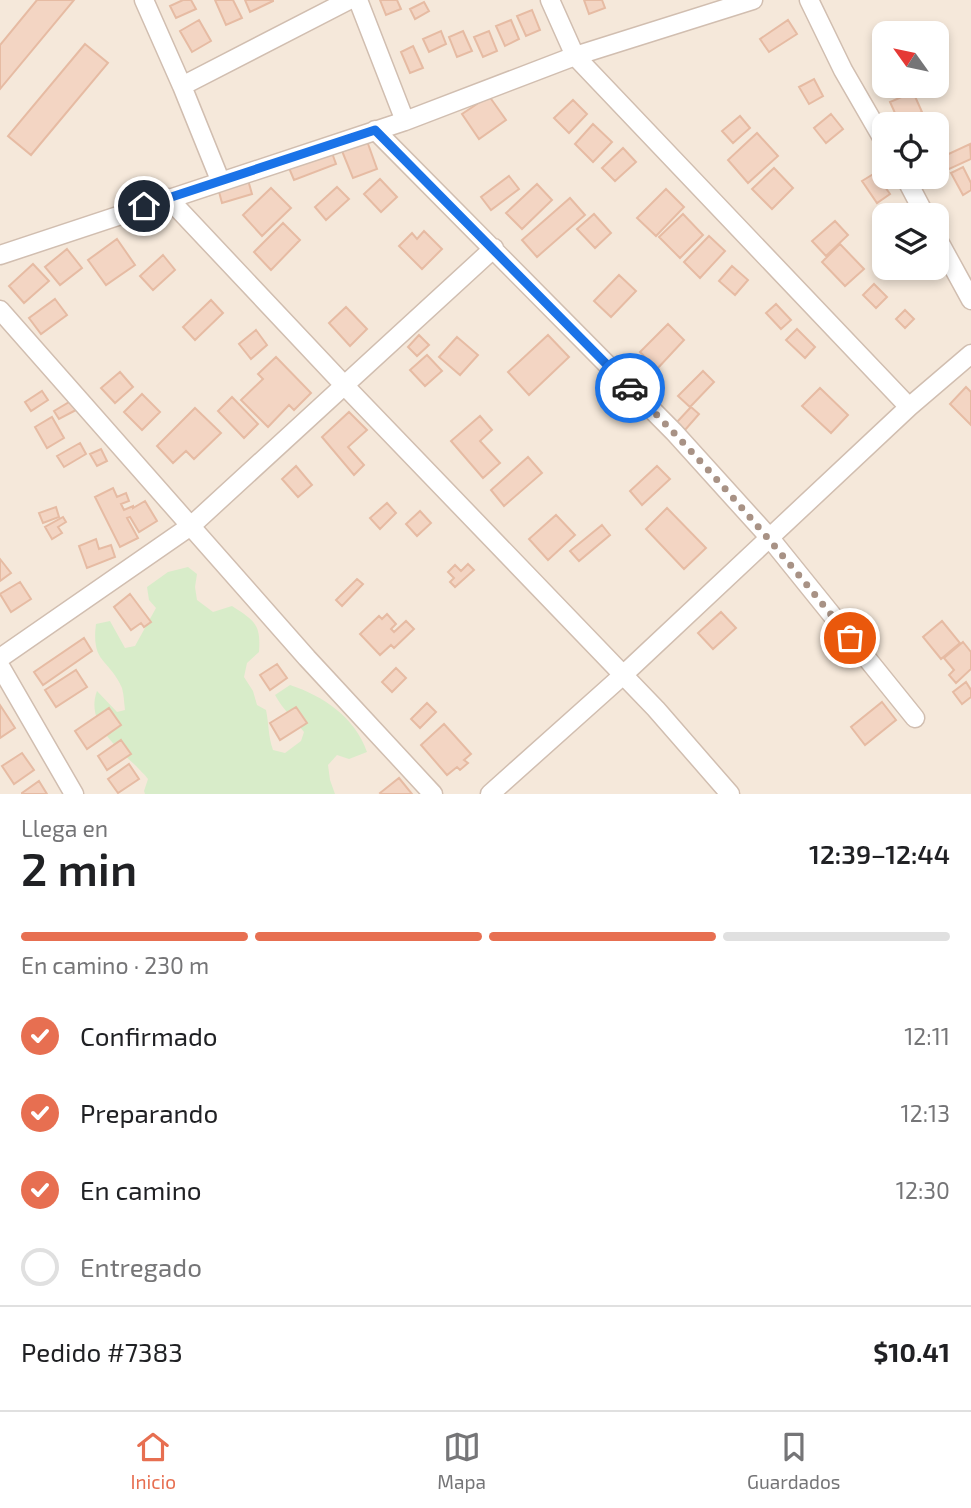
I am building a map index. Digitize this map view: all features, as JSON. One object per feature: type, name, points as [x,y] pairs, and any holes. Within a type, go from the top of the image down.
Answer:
[{"type":"street","points":[[144,0],[183,86],[220,180]]},
{"type":"street","points":[[183,86],[349,0]]},
{"type":"street","points":[[358,0],[405,121]]},
{"type":"street","points":[[550,0],[575,56],[909,407]]},
{"type":"street","points":[[0,255],[405,121],[575,56],[753,0]]},
{"type":"street","points":[[809,0],[843,70],[872,120]]},
{"type":"street","points":[[375,130],[674,432],[769,537],[915,718]]},
{"type":"street","points":[[168,198],[656,709],[730,794]]},
{"type":"street","points":[[0,658],[192,525],[494,248]]},
{"type":"street","points":[[949,260],[971,300]]},
{"type":"street","points":[[0,310],[307,658],[433,794]]},
{"type":"street","points":[[490,794],[622,676],[909,407],[971,354]]},
{"type":"street","points":[[0,666],[74,794]]},
{"type":"shaded area","points":[[0,0],[971,0],[971,794],[0,794]]},
{"type":"green space","points":[[188,567],[197,574],[197,600],[213,612],[232,606],[255,624],[259,635],[259,652],[247,663],[244,677],[253,691],[257,705],[266,710],[273,750],[285,753],[301,741],[304,732],[275,695],[290,685],[326,702],[355,728],[367,752],[349,759],[337,755],[328,765],[335,794],[145,794],[148,779],[102,729],[94,704],[97,691],[117,712],[125,710],[122,688],[96,647],[96,624],[110,621],[125,648],[135,646],[156,608],[149,600],[147,587],[168,572]]},
{"type":"building","points":[[37,0],[74,0],[0,89],[0,45]]},
{"type":"building","points":[[183,0],[191,0],[196,9],[176,18],[170,6]]},
{"type":"building","points":[[215,0],[233,0],[242,18],[226,25]]},
{"type":"building","points":[[245,0],[273,0],[273,1],[250,12]]},
{"type":"building","points":[[380,0],[397,0],[401,9],[386,15]]},
{"type":"building","points":[[584,0],[602,0],[605,8],[589,14]]},
{"type":"building","points":[[424,2],[429,11],[415,19],[410,9]]},
{"type":"building","points":[[532,10],[540,30],[526,36],[517,16]]},
{"type":"building","points":[[199,20],[211,41],[192,52],[180,31]]},
{"type":"building","points":[[511,20],[519,39],[505,46],[496,26]]},
{"type":"building","points":[[788,20],[797,34],[769,52],[760,39]]},
{"type":"building","points":[[441,31],[446,44],[429,52],[423,39]]},
{"type":"building","points":[[463,31],[472,51],[457,57],[449,37]]},
{"type":"building","points":[[489,31],[497,51],[483,57],[474,37]]},
{"type":"building","points":[[85,44],[108,63],[31,155],[8,136]]},
{"type":"building","points":[[413,46],[423,68],[410,73],[401,52]]},
{"type":"building","points":[[814,79],[823,96],[809,104],[799,87]]},
{"type":"building","points":[[489,96],[506,120],[479,139],[462,114]]},
{"type":"building","points":[[899,98],[916,98],[922,112],[894,112],[890,102]]},
{"type":"building","points":[[573,100],[587,114],[569,133],[554,118]]},
{"type":"building","points":[[831,114],[843,129],[826,143],[814,128]]},
{"type":"building","points":[[740,116],[750,128],[733,143],[722,131]]},
{"type":"building","points":[[593,124],[612,142],[593,162],[575,144]]},
{"type":"building","points":[[757,133],[778,156],[748,183],[728,160]]},
{"type":"building","points":[[367,141],[377,169],[353,178],[342,151]]},
{"type":"building","points":[[970,144],[971,159],[949,169],[949,154]]},
{"type":"building","points":[[623,148],[636,162],[615,181],[602,168]]},
{"type":"building","points":[[332,153],[336,164],[294,180],[289,168]]},
{"type":"building","points":[[963,167],[971,183],[971,190],[963,195],[951,173]]},
{"type":"building","points":[[774,168],[793,188],[772,209],[752,189]]},
{"type":"building","points":[[872,175],[872,189],[886,189],[890,194],[877,203],[862,181]]},
{"type":"building","points":[[509,176],[519,189],[491,210],[481,197]]},
{"type":"building","points":[[380,179],[397,197],[381,212],[364,194]]},
{"type":"building","points":[[248,180],[252,194],[222,203],[218,188]]},
{"type":"building","points":[[537,184],[552,200],[522,229],[506,213]]},
{"type":"building","points":[[337,187],[349,199],[326,220],[315,207]]},
{"type":"building","points":[[271,188],[291,208],[262,236],[243,215]]},
{"type":"building","points":[[666,189],[684,207],[656,236],[637,218]]},
{"type":"building","points":[[570,198],[585,215],[537,257],[522,240]]},
{"type":"building","points":[[594,214],[611,233],[595,248],[577,229]]},
{"type":"building","points":[[683,214],[703,235],[680,258],[659,237]]},
{"type":"building","points":[[835,221],[848,235],[826,256],[812,241]]},
{"type":"building","points":[[283,223],[300,240],[271,270],[254,252]]},
{"type":"building","points":[[424,231],[442,249],[422,269],[399,246],[412,233],[417,239]]},
{"type":"building","points":[[709,236],[725,251],[700,278],[684,262]]},
{"type":"building","points":[[117,239],[135,265],[106,285],[88,260]]},
{"type":"building","points":[[840,244],[864,269],[845,286],[822,262]]},
{"type":"building","points":[[67,249],[82,268],[60,285],[45,267]]},
{"type":"building","points":[[163,255],[175,270],[153,290],[140,276]]},
{"type":"building","points":[[33,264],[49,281],[24,303],[9,286]]},
{"type":"building","points":[[732,266],[748,280],[735,295],[719,281]]},
{"type":"building","points":[[619,275],[636,291],[611,317],[594,301]]},
{"type":"building","points":[[874,284],[887,297],[876,308],[863,295]]},
{"type":"building","points":[[55,299],[67,315],[41,334],[29,318]]},
{"type":"building","points":[[211,300],[223,313],[195,340],[183,327]]},
{"type":"building","points":[[776,304],[791,320],[781,329],[766,313]]},
{"type":"building","points":[[346,307],[367,329],[350,346],[329,323]]},
{"type":"building","points":[[905,310],[914,319],[905,328],[896,319]]},
{"type":"building","points":[[668,324],[684,340],[657,369],[640,352]]},
{"type":"building","points":[[797,329],[815,347],[805,358],[786,340]]},
{"type":"building","points":[[256,330],[267,345],[251,359],[239,344]]},
{"type":"building","points":[[419,335],[429,345],[417,356],[408,347]]},
{"type":"building","points":[[548,335],[569,357],[529,395],[508,372]]},
{"type":"building","points":[[457,337],[478,355],[460,375],[439,357]]},
{"type":"building","points":[[427,355],[442,371],[425,386],[410,370]]},
{"type":"building","points":[[276,357],[311,393],[294,410],[289,405],[268,427],[241,400],[263,379],[258,374]]},
{"type":"building","points":[[703,371],[714,382],[690,407],[678,396]]},
{"type":"building","points":[[120,372],[133,387],[115,403],[101,388]]},
{"type":"building","points":[[966,387],[971,392],[971,425],[950,404]]},
{"type":"building","points":[[820,388],[848,415],[831,433],[802,406]]},
{"type":"building","points":[[42,391],[48,400],[31,411],[25,402]]},
{"type":"building","points":[[142,394],[160,412],[142,430],[124,412]]},
{"type":"building","points":[[232,397],[258,424],[244,438],[218,411]]},
{"type":"building","points":[[71,401],[76,410],[59,419],[54,411]]},
{"type":"building","points":[[691,407],[699,414],[685,430],[677,422]]},
{"type":"building","points":[[195,408],[221,433],[194,459],[186,451],[173,463],[157,446]]},
{"type":"building","points":[[349,412],[367,430],[348,447],[364,465],[354,475],[322,437]]},
{"type":"building","points":[[480,416],[492,430],[480,441],[500,463],[483,478],[451,441]]},
{"type":"building","points":[[52,417],[64,438],[47,448],[35,427]]},
{"type":"building","points":[[80,443],[86,454],[64,467],[57,456]]},
{"type":"building","points":[[101,449],[107,461],[97,466],[90,454]]},
{"type":"building","points":[[528,457],[542,473],[504,506],[491,490]]},
{"type":"building","points":[[296,466],[312,485],[298,497],[282,479]]},
{"type":"building","points":[[657,466],[670,479],[642,505],[630,491]]},
{"type":"building","points":[[113,488],[117,497],[126,493],[129,501],[121,504],[124,510],[145,501],[157,521],[139,532],[130,517],[127,518],[138,538],[120,547],[95,497]]},
{"type":"building","points":[[387,503],[396,513],[380,529],[370,518]]},
{"type":"building","points":[[56,507],[59,517],[43,523],[39,513]]},
{"type":"building","points":[[667,508],[706,548],[684,569],[646,529]]},
{"type":"building","points":[[420,511],[431,523],[417,536],[406,524]]},
{"type":"building","points":[[556,515],[575,535],[548,560],[529,539]]},
{"type":"building","points":[[63,517],[66,522],[58,527],[62,533],[52,539],[45,527]]},
{"type":"building","points":[[602,525],[610,535],[579,561],[570,551]]},
{"type":"building","points":[[96,539],[99,549],[111,545],[115,557],[87,568],[79,546]]},
{"type":"building","points":[[0,559],[11,573],[0,581]]},
{"type":"building","points":[[468,564],[474,570],[455,587],[450,582],[454,578],[448,572],[455,565],[461,571]]},
{"type":"building","points":[[357,579],[363,584],[342,606],[336,600]]},
{"type":"building","points":[[20,582],[31,599],[11,612],[0,594]]},
{"type":"building","points":[[130,594],[151,622],[144,627],[141,623],[131,630],[114,607]]},
{"type":"building","points":[[721,612],[736,628],[713,649],[698,633]]},
{"type":"building","points":[[387,614],[396,624],[391,629],[394,632],[406,621],[414,629],[394,648],[391,645],[380,655],[360,634],[379,616],[382,619]]},
{"type":"building","points":[[942,621],[960,643],[941,659],[923,637]]},
{"type":"building","points":[[84,638],[92,651],[43,685],[34,672]]},
{"type":"building","points":[[963,642],[971,652],[971,669],[956,683],[949,675],[954,670],[944,658]]},
{"type":"building","points":[[277,664],[287,678],[270,690],[260,675]]},
{"type":"building","points":[[396,668],[406,678],[392,692],[382,682]]},
{"type":"building","points":[[76,670],[87,687],[56,707],[45,690]]},
{"type":"building","points":[[966,682],[971,690],[971,697],[962,704],[953,692]]},
{"type":"building","points":[[882,702],[896,720],[865,745],[851,727]]},
{"type":"building","points":[[427,703],[436,712],[420,728],[411,719]]},
{"type":"building","points":[[0,705],[15,728],[0,738]]},
{"type":"building","points":[[296,707],[307,723],[280,740],[270,723]]},
{"type":"building","points":[[109,708],[121,725],[87,749],[75,731]]},
{"type":"building","points":[[444,724],[471,754],[464,760],[468,763],[460,770],[457,767],[447,775],[421,745]]},
{"type":"building","points":[[121,740],[131,754],[107,770],[98,756]]},
{"type":"building","points":[[22,753],[34,770],[14,784],[2,766]]},
{"type":"building","points":[[129,764],[139,779],[118,793],[108,779]]},
{"type":"building","points":[[399,778],[412,794],[380,793]]},
{"type":"building","points":[[39,781],[47,794],[22,794],[22,793]]},
{"type":"way so far","points":[[630,388],[674,432],[769,537],[850,638]]},
{"type":"route","points":[[144,206],[375,130],[630,388]]}]
